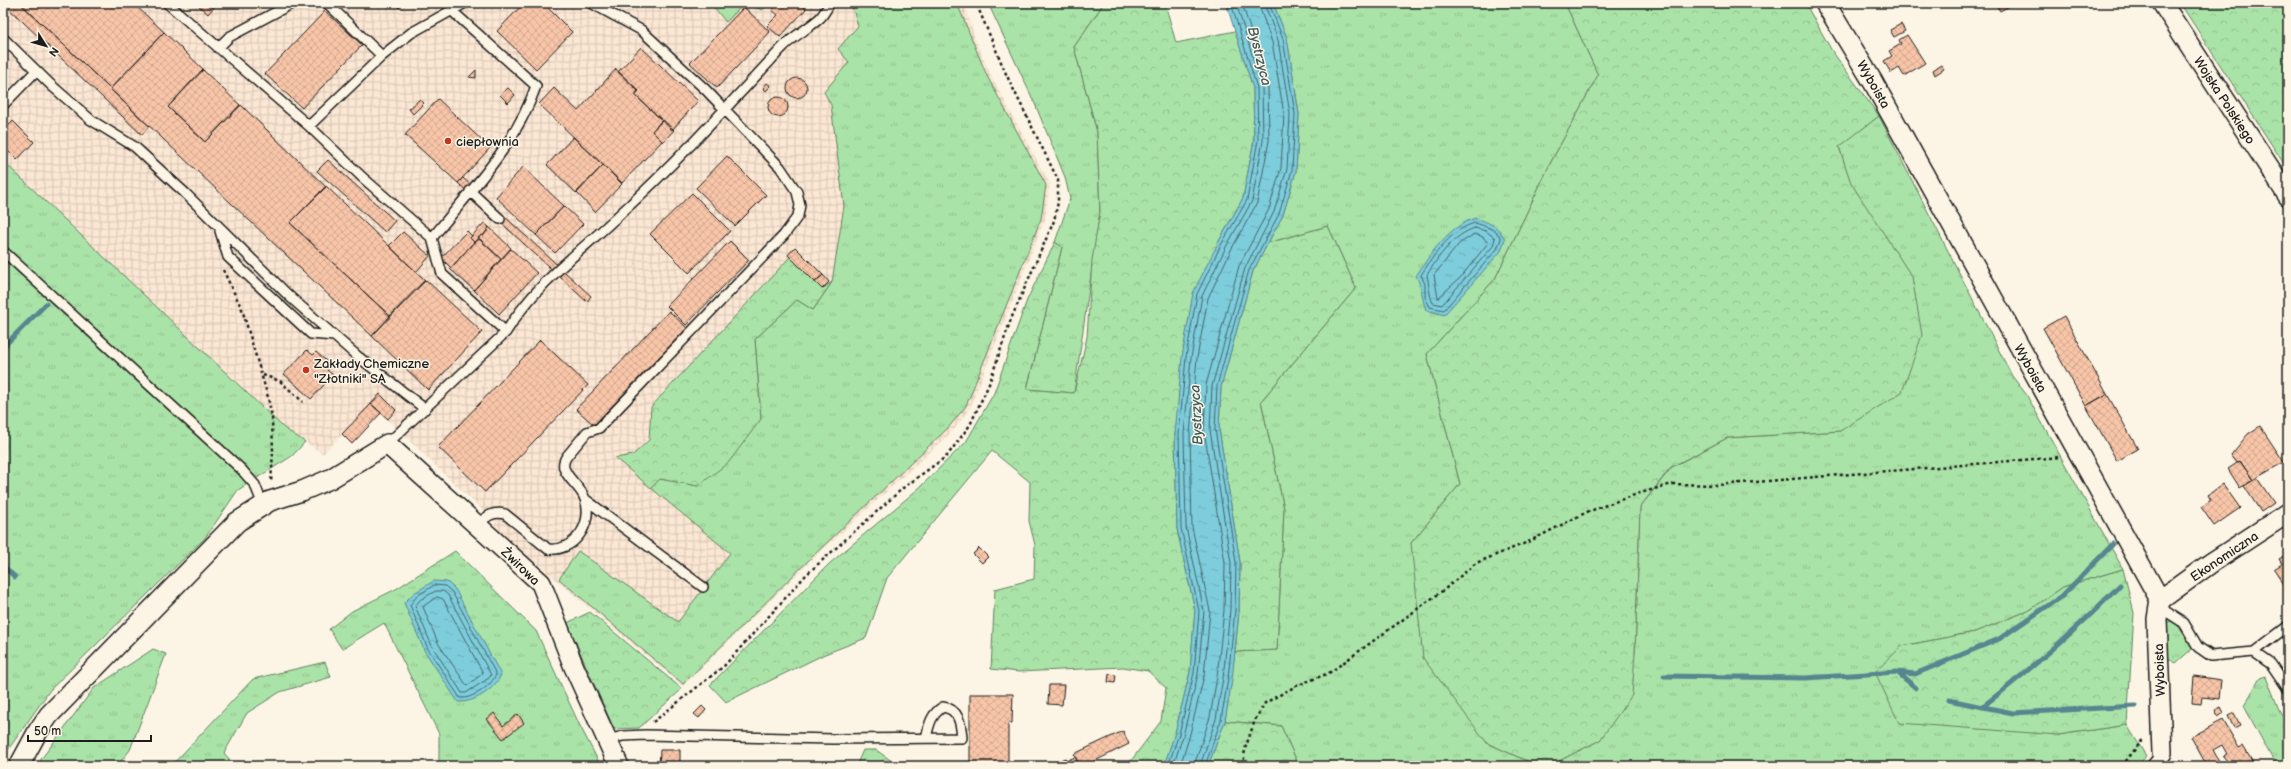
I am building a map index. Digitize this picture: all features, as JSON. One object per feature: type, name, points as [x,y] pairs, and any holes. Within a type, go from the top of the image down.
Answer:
[{"type":"street","name":"Wyboista","points":[[1825,3],[1874,82],[2078,451],[2160,604],[2157,618],[2161,720],[2156,759]]},
{"type":"street","name":"Wojska Polskiego","points":[[2162,3],[2288,196]]},
{"type":"street","points":[[19,766],[38,731],[62,701],[237,522],[263,505],[330,479],[370,456],[387,444]]},
{"type":"street","name":"Żwirowa","points":[[387,444],[541,583],[574,668],[619,766]]},
{"type":"street","name":"Ekonomiczna","points":[[2160,604],[2211,563],[2288,513]]},
{"type":"lane","points":[[167,3],[310,126],[362,177],[432,238],[442,274],[506,332]]},
{"type":"lane","points":[[218,48],[230,37],[293,3]]},
{"type":"lane","points":[[327,3],[382,56]]},
{"type":"lane","points":[[310,126],[382,56],[410,33],[465,3]]},
{"type":"lane","points":[[591,3],[641,30],[725,109],[780,167],[798,192],[800,205],[798,216],[784,236],[599,428],[586,432],[564,460],[564,469],[585,499],[703,587]]},
{"type":"lane","points":[[387,444],[506,332],[519,311],[534,293],[565,263],[619,216],[725,109],[784,46],[820,18],[830,3]]},
{"type":"lane","points":[[432,238],[503,151],[536,86],[451,10]]},
{"type":"lane","points":[[3,38],[36,71],[91,120],[135,147],[184,192],[220,230],[289,296],[334,336],[425,409]]},
{"type":"lane","points":[[3,105],[36,71]]},
{"type":"lane","points":[[470,191],[500,219]]},
{"type":"lane","points":[[220,230],[228,257],[310,334],[334,336]]},
{"type":"lane","points":[[3,251],[236,464],[255,485],[263,505]]},
{"type":"lane","points":[[477,525],[488,515],[496,512],[504,514],[548,548],[563,548],[572,543],[584,528],[587,509],[585,499]]},
{"type":"lane","points":[[2160,604],[2184,623],[2198,647],[2211,656],[2254,652],[2288,626]]},
{"type":"lane","points":[[2254,652],[2271,664],[2288,688]]},
{"type":"lane","points":[[607,740],[623,736],[646,735],[817,739],[962,738],[957,715],[950,708],[943,707],[937,711],[930,722],[926,738]]},
{"type":"path","points":[[646,735],[650,724],[674,708],[724,666],[806,575],[904,488],[947,456],[970,425],[989,384],[1014,313],[1054,221],[1058,202],[1058,180],[1007,76],[976,3]]},
{"type":"path","points":[[225,249],[217,257],[242,309],[262,375],[272,417],[271,483]]},
{"type":"path","points":[[262,375],[280,381],[303,402]]},
{"type":"path","points":[[1243,766],[1244,749],[1255,720],[1266,703],[1296,686],[1329,673],[1445,590],[1476,563],[1528,542],[1587,512],[1637,494],[1672,484],[1718,485],[1841,477],[1993,461],[2064,457],[2078,451]]},
{"type":"path","points":[[2122,766],[2153,726],[2161,720]]},
{"type":"shaded area","name":"Zakłady Chemiczne \"Złotniki\" SA","points":[[3,3],[964,3],[976,41],[991,76],[1050,184],[1045,219],[970,408],[953,431],[816,556],[683,686],[494,528],[495,522],[381,414],[352,444],[342,435],[323,454],[284,428],[3,161]]},
{"type":"green space","points":[[710,3],[745,3],[726,22]]},
{"type":"green space","points":[[745,3],[770,3],[762,10]]},
{"type":"green space","points":[[851,3],[957,3],[987,76],[1046,185],[1041,219],[966,406],[948,428],[814,555],[683,684],[559,579],[578,551],[678,622],[730,553],[651,488],[660,479],[698,486],[761,419],[755,339],[797,300],[813,310],[832,282],[844,206],[831,105],[824,92],[849,62],[838,49],[858,26]]},
{"type":"green space","points":[[988,3],[1104,3],[1074,47],[1097,132],[1100,212],[1074,393],[1027,389],[1062,247],[1055,242],[1070,199],[1065,177],[1035,104]]},
{"type":"green space","points":[[1104,3],[1165,3],[1176,43],[1235,31],[1253,88],[1254,140],[1243,198],[1218,243],[1175,434],[1177,529],[1195,610],[1190,672],[1175,733],[1164,766],[1127,766],[1161,721],[1166,688],[1148,671],[1123,667],[1019,672],[991,669],[995,589],[1034,579],[1035,545],[1029,521],[1030,482],[992,451],[887,578],[866,638],[825,654],[726,702],[710,685],[829,564],[918,489],[966,442],[994,393],[1027,300],[1055,242],[1062,247],[1027,389],[1074,393],[1087,337],[1092,260],[1100,212],[1097,132],[1074,47]]},
{"type":"green space","points":[[1273,3],[1565,3],[1598,75],[1551,162],[1495,279],[1427,354],[1460,484],[1411,543],[1487,743],[1538,766],[1299,766],[1281,726],[1225,721],[1235,652],[1277,650],[1284,509],[1261,401],[1356,288],[1328,226],[1268,243],[1283,215],[1296,171],[1299,114],[1287,38]]},
{"type":"green space","points":[[1565,3],[1805,3],[1832,51],[1879,116],[1839,147],[1851,183],[1912,277],[1922,335],[1902,392],[1840,431],[1727,438],[1671,467],[1640,507],[1635,653],[1632,695],[1600,740],[1549,766],[1538,766],[1487,743],[1423,658],[1411,543],[1460,484],[1427,354],[1495,279],[1551,162],[1598,75]]},
{"type":"green space","points":[[2180,3],[2288,3],[2288,170]]},
{"type":"green space","points":[[1879,116],[2012,376],[2026,394],[2123,569],[2063,587],[2030,610],[1975,632],[1902,646],[2058,735],[2127,725],[2146,756],[2138,766],[1549,766],[1600,740],[1635,653],[1640,507],[1672,467],[1727,438],[1840,431],[1912,278],[1850,183],[1839,146]]},
{"type":"green space","points":[[3,161],[284,428],[305,442],[292,456],[238,490],[205,538],[50,690],[3,757]]},
{"type":"green space","points":[[1328,226],[1356,288],[1261,401],[1284,509],[1277,650],[1235,652],[1239,611],[1240,562],[1219,429],[1221,387],[1253,271],[1268,243]]},
{"type":"green space","points":[[790,257],[822,289],[832,282],[813,310],[797,300],[755,339],[761,419],[729,462],[698,486],[660,479],[651,488],[615,458],[633,455],[649,440],[651,407]]},
{"type":"green space","points":[[455,551],[536,631],[580,726],[601,766],[427,766],[439,762],[439,734],[384,623],[342,649],[329,629],[352,611],[396,589]]},
{"type":"green space","points":[[2123,569],[2134,613],[2127,725],[2058,735],[1899,723],[1875,672],[1902,646],[1975,632],[2030,610],[2063,587]]},
{"type":"green space","points":[[590,612],[682,689],[639,728],[614,729],[567,623]]},
{"type":"green space","points":[[2170,621],[2176,623],[2193,648],[2176,663],[2165,656],[2164,625]]},
{"type":"green space","points":[[153,649],[166,654],[130,750],[117,766],[36,766],[94,688]]},
{"type":"green space","points":[[325,662],[331,677],[280,692],[247,713],[224,753],[235,766],[171,766],[253,679]]},
{"type":"green space","points":[[2266,676],[2281,715],[2288,719],[2288,759],[2282,762],[2274,762],[2244,706],[2260,678]]},
{"type":"green space","points":[[1225,721],[1281,726],[1299,766],[1208,766]]},
{"type":"green space","points":[[863,750],[876,750],[899,766],[856,766]]},
{"type":"water","name":"Bystrzyca","points":[[1226,3],[1273,3],[1287,38],[1299,114],[1296,171],[1283,215],[1253,271],[1221,387],[1219,429],[1240,562],[1239,611],[1232,680],[1225,721],[1208,766],[1164,766],[1175,733],[1190,672],[1195,610],[1177,529],[1175,434],[1182,357],[1193,293],[1243,198],[1254,140],[1253,88]]},
{"type":"water","points":[[1475,218],[1489,223],[1500,231],[1505,239],[1501,251],[1444,315],[1426,310],[1420,285],[1416,276],[1434,250],[1448,234],[1465,222]]},
{"type":"water","points":[[434,581],[447,582],[455,589],[501,675],[494,686],[489,690],[477,698],[464,702],[458,702],[424,650],[404,603],[414,593]]},
{"type":"building","points":[[3,3],[20,3],[149,126],[142,135]]},
{"type":"building","points":[[20,3],[133,3],[164,32],[110,89]]},
{"type":"building","points":[[200,3],[210,3],[215,6],[208,14],[198,5]]},
{"type":"building","points":[[210,3],[226,3],[218,6]]},
{"type":"building","points":[[394,3],[403,3],[399,8]]},
{"type":"building","points":[[524,3],[543,3],[572,32],[536,69],[497,31]]},
{"type":"building","points":[[779,3],[800,3],[806,9],[780,37],[767,26],[778,15],[772,10]]},
{"type":"building","points":[[1995,3],[2015,3],[2000,11]]},
{"type":"building","points":[[744,7],[770,32],[717,88],[690,63]]},
{"type":"building","points":[[325,11],[362,45],[302,108],[265,74]]},
{"type":"building","points":[[1901,24],[1905,31],[1894,37],[1890,30]]},
{"type":"building","points":[[164,32],[203,69],[168,107],[205,142],[241,105],[326,187],[290,223],[390,316],[372,336],[110,89]]},
{"type":"building","points":[[1907,35],[1925,63],[1904,76],[1899,68],[1891,73],[1884,61],[1892,56],[1889,51],[1901,44],[1899,40]]},
{"type":"building","points":[[641,47],[698,101],[672,130],[635,95],[638,91],[618,72]]},
{"type":"building","points":[[1941,65],[1944,69],[1935,75],[1933,70]]},
{"type":"building","points":[[616,69],[639,91],[635,95],[662,120],[652,131],[662,141],[622,183],[539,104],[554,88],[578,111]]},
{"type":"building","points":[[203,70],[240,105],[205,142],[168,107]]},
{"type":"building","points":[[476,70],[476,78],[469,77]]},
{"type":"building","points":[[797,78],[804,81],[807,88],[804,95],[797,98],[790,95],[787,88],[790,81]]},
{"type":"building","points":[[767,83],[771,86],[766,91],[763,88]]},
{"type":"building","points":[[508,88],[515,95],[508,103],[500,95]]},
{"type":"building","points":[[778,97],[785,100],[788,107],[785,114],[778,117],[771,114],[768,107],[771,100]]},
{"type":"building","points":[[420,99],[424,103],[413,114],[409,109]]},
{"type":"building","name":"ciepłownia","points":[[438,99],[490,148],[458,183],[405,135]]},
{"type":"building","points":[[663,120],[674,130],[663,142],[652,131]]},
{"type":"building","points":[[13,121],[34,142],[17,160],[3,146],[3,131]]},
{"type":"building","points":[[573,137],[603,165],[576,193],[547,165]]},
{"type":"building","points":[[727,156],[766,195],[735,226],[696,188]]},
{"type":"building","points":[[328,160],[395,221],[385,232],[317,171]]},
{"type":"building","points":[[603,165],[622,184],[595,212],[577,193]]},
{"type":"building","points":[[523,167],[564,206],[536,235],[496,197]]},
{"type":"building","points":[[463,178],[591,296],[587,302],[458,183]]},
{"type":"building","points":[[326,186],[425,280],[390,316],[290,223]]},
{"type":"building","points":[[692,193],[730,231],[689,273],[650,234]]},
{"type":"building","points":[[564,206],[583,224],[555,253],[536,235]]},
{"type":"building","points":[[484,223],[489,227],[483,236],[481,235],[475,243],[470,238]]},
{"type":"building","points":[[489,227],[511,248],[501,259],[478,238],[481,235],[483,236]]},
{"type":"building","points":[[467,231],[472,236],[470,238],[474,242],[451,268],[441,258]]},
{"type":"building","points":[[403,232],[430,256],[416,272],[389,246]]},
{"type":"building","points":[[480,239],[501,259],[474,290],[450,269],[474,242]]},
{"type":"building","points":[[730,241],[749,260],[686,325],[667,306]]},
{"type":"building","points":[[795,247],[823,275],[815,282],[788,255]]},
{"type":"building","points":[[511,249],[537,273],[499,314],[474,290]]},
{"type":"building","points":[[823,275],[829,282],[822,289],[815,282]]},
{"type":"building","points":[[426,280],[482,332],[428,390],[372,336]]},
{"type":"building","points":[[669,311],[687,328],[594,425],[576,409]]},
{"type":"building","points":[[2064,316],[2107,394],[2086,406],[2043,328]]},
{"type":"building","points":[[540,340],[588,385],[485,492],[438,447]]},
{"type":"building","points":[[307,350],[313,355],[316,352],[332,366],[327,370],[333,375],[311,399],[284,374]]},
{"type":"building","points":[[380,394],[396,410],[388,419],[371,404]]},
{"type":"building","points":[[2107,394],[2138,449],[2117,461],[2086,406]]},
{"type":"building","points":[[371,404],[381,413],[352,444],[342,434]]},
{"type":"building","points":[[2260,426],[2284,462],[2253,480],[2240,461],[2237,463],[2231,455],[2248,434]]},
{"type":"building","points":[[2240,461],[2253,480],[2240,488],[2228,469]]},
{"type":"building","points":[[2257,478],[2274,503],[2261,512],[2244,486]]},
{"type":"building","points":[[2223,484],[2240,508],[2214,526],[2201,507],[2211,500],[2208,495]]},
{"type":"building","points":[[979,548],[988,557],[982,563],[973,554]]},
{"type":"building","points":[[2288,553],[2287,589],[2274,569],[2282,564],[2279,559]]},
{"type":"building","points":[[1109,674],[1116,675],[1115,683],[1108,682]]},
{"type":"building","points":[[2194,676],[2221,680],[2219,699],[2202,697],[2201,704],[2192,703]]},
{"type":"building","points":[[1049,685],[1064,685],[1062,705],[1048,704]]},
{"type":"building","points":[[970,694],[1013,694],[1012,723],[1008,723],[1008,766],[970,766]]},
{"type":"building","points":[[702,706],[706,710],[699,718],[694,714]]},
{"type":"building","points":[[2221,707],[2224,713],[2218,717],[2215,710]]},
{"type":"building","points":[[494,713],[503,726],[518,714],[524,723],[503,739],[487,719]]},
{"type":"building","points":[[2234,713],[2240,725],[2234,728],[2228,716]]},
{"type":"building","points":[[2223,720],[2239,748],[2243,746],[2255,766],[2231,766],[2223,756],[2227,754],[2222,745],[2213,750],[2219,761],[2207,766],[2191,737]]},
{"type":"building","points":[[1123,731],[1129,744],[1085,766],[1080,766],[1074,754]]},
{"type":"building","points":[[660,750],[680,750],[680,764],[685,766],[659,766]]},
{"type":"building","points":[[1075,757],[1080,766],[1068,766],[1066,761]]},
{"type":"building","points":[[1065,758],[1068,766],[1058,766],[1056,762]]},
{"type":"waterway","points":[[3,347],[46,304]]},
{"type":"waterway","points":[[1664,676],[1806,678],[1897,672],[1915,674],[1999,639],[2062,596],[2113,544]]},
{"type":"waterway","points":[[3,566],[15,577]]},
{"type":"waterway","points":[[1982,707],[2053,649],[2120,585]]},
{"type":"waterway","points":[[1897,672],[1916,688]]},
{"type":"waterway","points":[[1949,700],[2013,713],[2136,706]]},
{"type":"place","name":"ciepłownia","points":[[448,141]]},
{"type":"place","name":"Zakłady Chemiczne \"Złotniki\" SA","points":[[306,370]]}]
